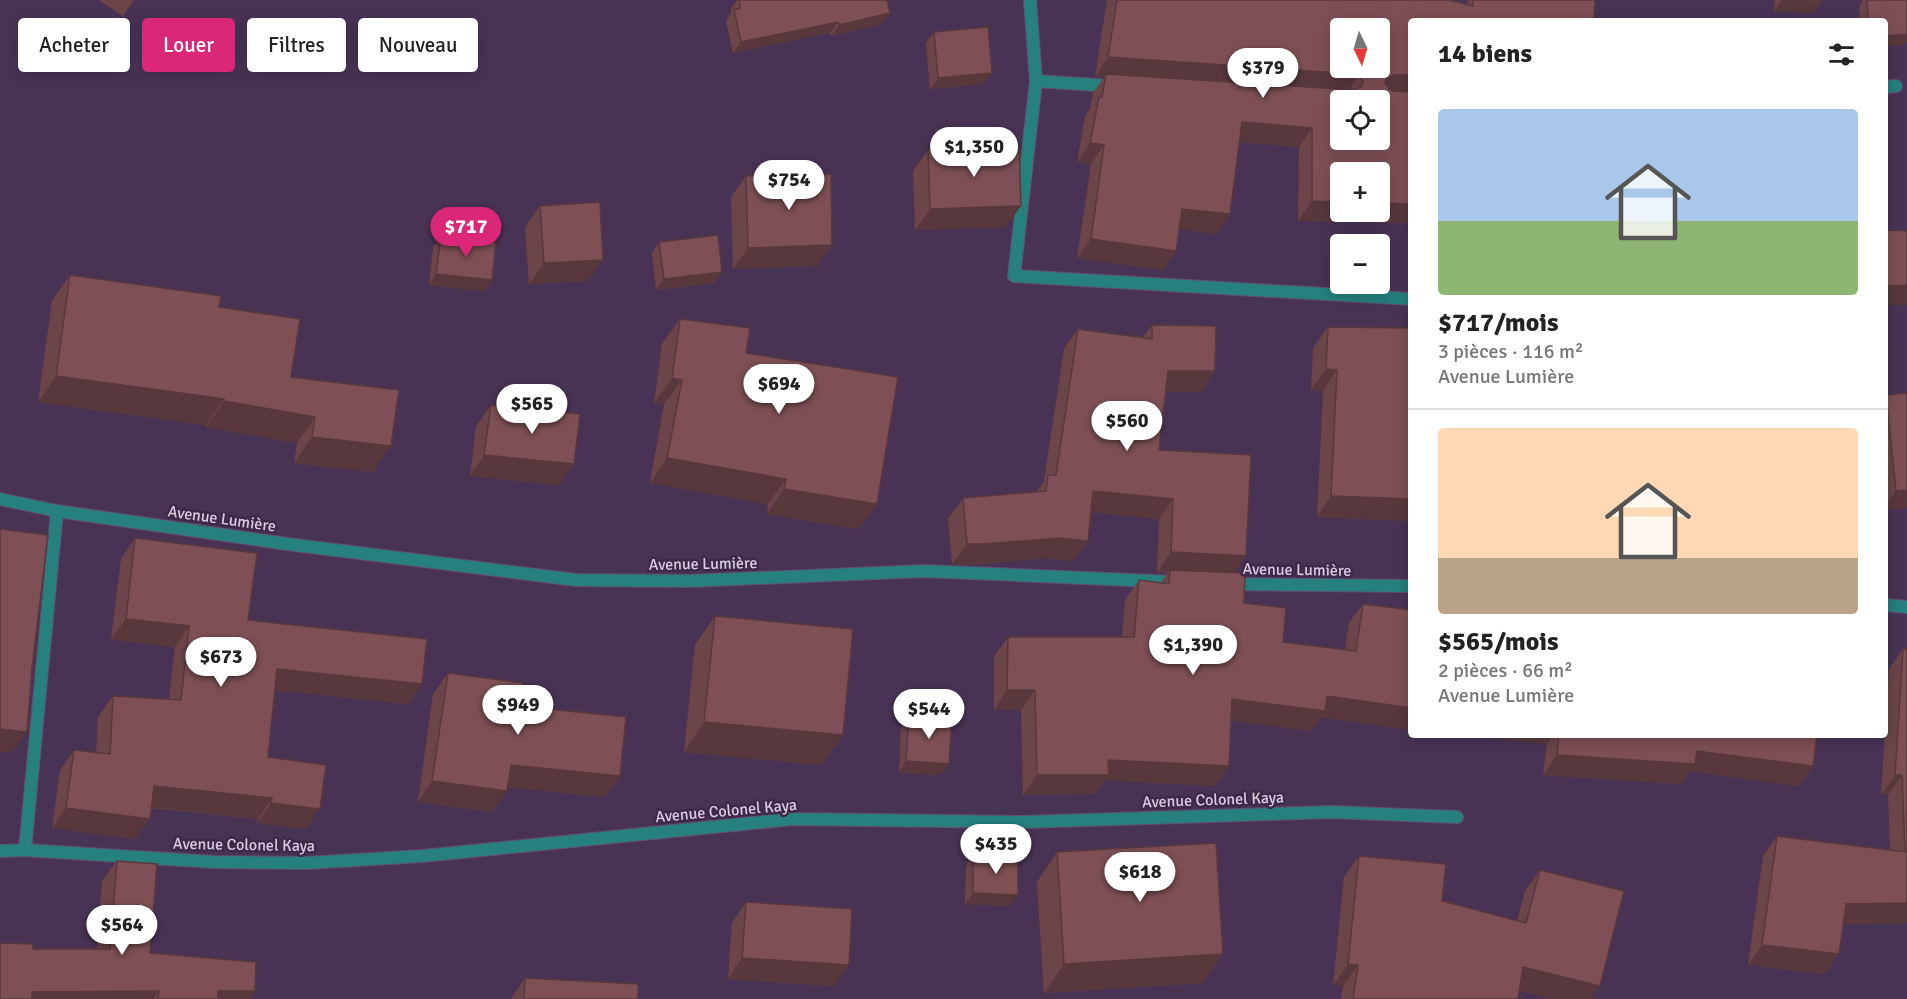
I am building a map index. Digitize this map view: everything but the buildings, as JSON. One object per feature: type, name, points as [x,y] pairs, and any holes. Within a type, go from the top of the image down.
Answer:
[{"type":"street","points":[[1030,0],[1036,81],[1014,276],[1408,299]]},
{"type":"street","points":[[1036,81],[1128,88]]},
{"type":"street","name":"Avenue Lumière","points":[[0,499],[57,511],[287,544],[576,580],[689,581],[924,571],[1184,582]]},
{"type":"street","points":[[25,850],[57,511]]},
{"type":"street","name":"Avenue Lumière","points":[[1219,584],[1408,586]]},
{"type":"street","points":[[1888,605],[1907,607]]},
{"type":"street","name":"Avenue Colonel Kaya","points":[[0,851],[25,850],[214,862],[307,863],[422,856],[793,819],[1024,822],[1331,812],[1457,817]]}]
